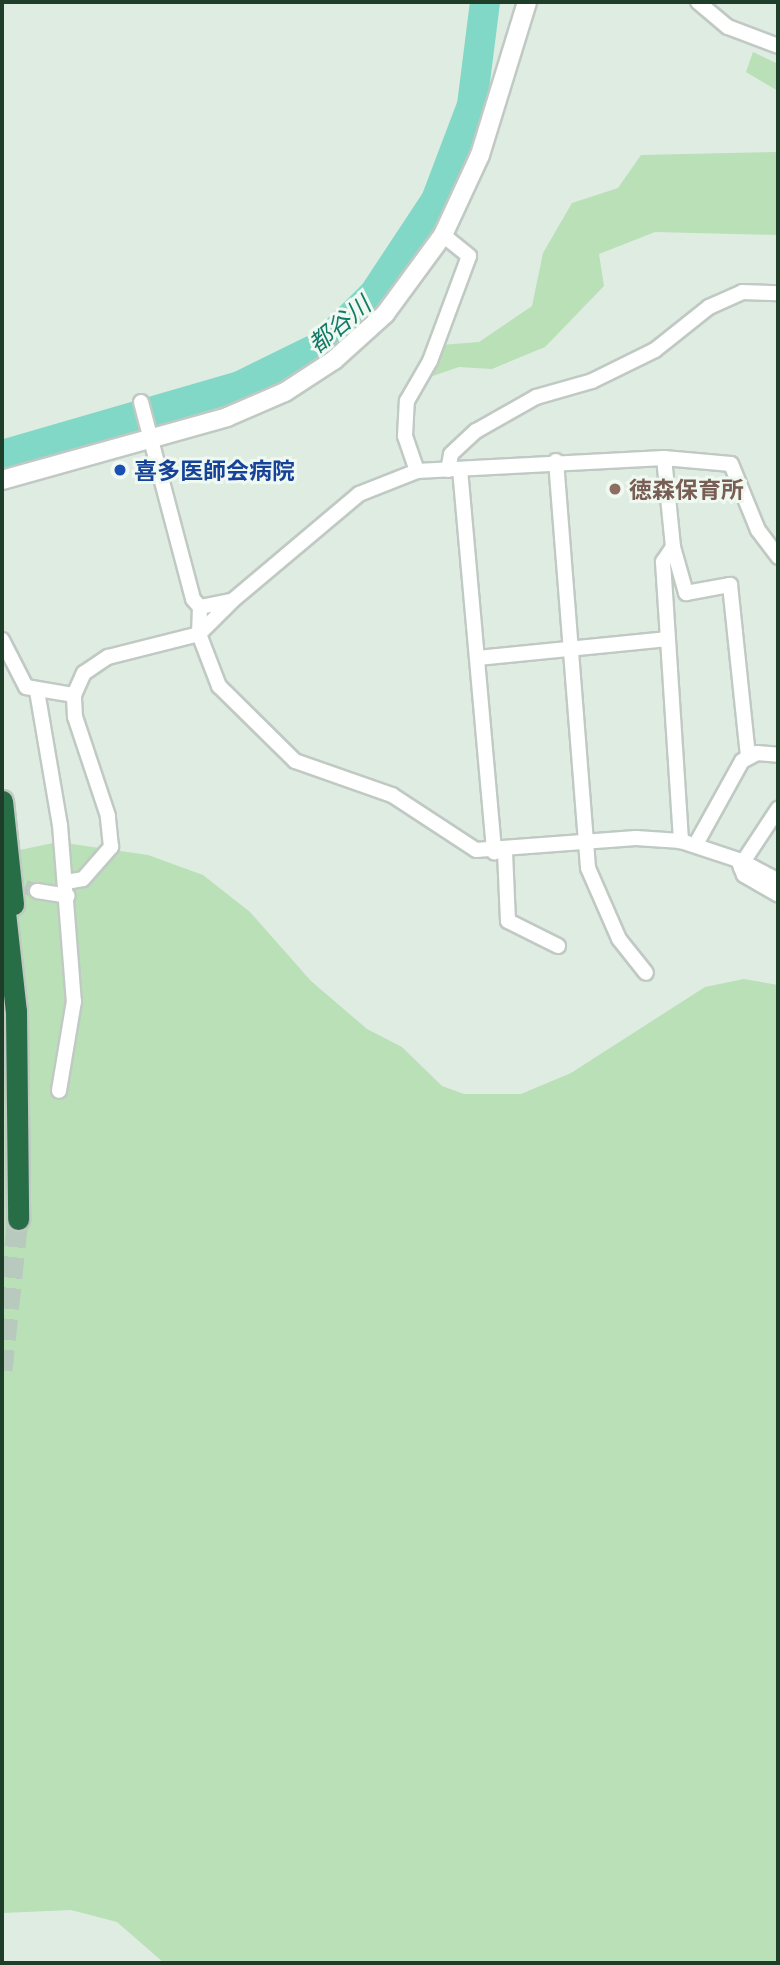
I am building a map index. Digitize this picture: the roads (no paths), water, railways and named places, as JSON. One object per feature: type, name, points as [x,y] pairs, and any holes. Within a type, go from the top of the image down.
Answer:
[{"type":"highway","points":[[2,801],[13,885],[12,962],[18,1219]]},
{"type":"highway","points":[[2,885],[12,962]]},
{"type":"street","points":[[2,480],[285,392],[334,360],[385,314],[443,235],[480,155],[527,2]]},
{"type":"street","points":[[698,2],[728,27],[778,46]]},
{"type":"street","points":[[416,471],[405,436],[407,401],[430,361],[469,256],[443,235]]},
{"type":"street","points":[[558,946],[516,930],[508,921],[451,454],[476,432],[537,397],[592,380],[654,350],[709,307],[742,292],[778,293]]},
{"type":"street","points":[[141,402],[192,599],[200,607],[199,634],[219,687],[295,761],[392,795],[476,850],[500,852],[586,842],[688,843],[738,860],[778,895]]},
{"type":"street","points":[[664,458],[673,547],[686,593],[730,585],[748,755],[688,843]]},
{"type":"street","points":[[37,891],[67,889],[83,879],[111,847],[74,695],[84,673],[108,657],[199,634],[232,601],[359,494],[416,471],[556,461],[664,458],[731,464],[758,530],[778,557]]},
{"type":"street","points":[[556,461],[588,867],[619,940],[646,973]]},
{"type":"street","points":[[673,547],[663,562],[666,639],[688,843]]},
{"type":"street","points":[[200,607],[232,601]]},
{"type":"street","points":[[477,657],[666,639]]},
{"type":"street","points":[[2,640],[12,669],[37,691],[74,695]]},
{"type":"street","points":[[37,691],[67,889],[74,1001],[59,1091]]},
{"type":"street","points":[[748,755],[777,755]]},
{"type":"street","points":[[742,865],[778,809]]},
{"type":"street","points":[[742,865],[778,881]]},
{"type":"waterway","name":"都谷川","points":[[2,455],[240,386],[321,346],[374,294],[436,200],[472,105],[485,2]]},
{"type":"tunnel","points":[[5,881],[37,891]]},
{"type":"tunnel","points":[[2,1370],[18,1219]]},
{"type":"place","name":"喜多医師会病院","points":[[120,470]]},
{"type":"place","name":"徳森保育所","points":[[615,489]]}]
